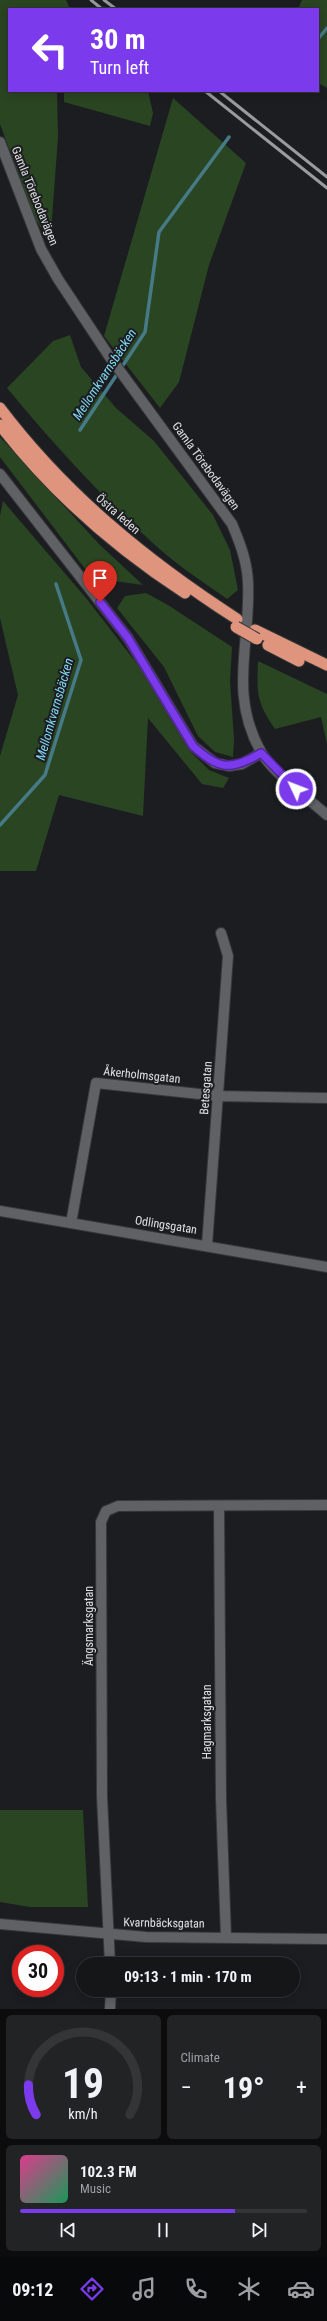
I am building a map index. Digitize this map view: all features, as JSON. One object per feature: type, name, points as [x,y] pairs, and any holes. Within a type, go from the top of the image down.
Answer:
[{"type":"highway","name":"Östra leden","points":[[0,408],[38,453],[91,509],[148,558],[237,623]]},
{"type":"highway","name":"Östra leden","points":[[0,425],[32,463],[97,526],[143,566],[237,623]]},
{"type":"highway","points":[[237,623],[256,634],[283,654],[327,672]]},
{"type":"highway","points":[[256,634],[327,665]]},
{"type":"street","name":"Gamla Törebodavägen","points":[[0,142],[41,249],[109,356],[232,524],[243,551],[248,581],[242,684],[245,712],[261,753],[286,780],[327,814]]},
{"type":"street","points":[[0,474],[128,638],[193,746],[215,763],[230,766],[242,764],[261,753]]},
{"type":"street","name":"Betesgatan","points":[[207,1245],[228,956],[221,933]]},
{"type":"street","name":"Åkerholmsgatan","points":[[71,1223],[96,1083],[218,1096],[327,1098]]},
{"type":"street","name":"Odlingsgatan","points":[[0,1211],[207,1245],[327,1267]]},
{"type":"street","name":"Ängsmarksgatan","points":[[110,1957],[102,1797],[101,1522],[106,1511],[118,1506],[327,1505]]},
{"type":"street","name":"Hagmarksgatan","points":[[219,1506],[221,1799],[226,1937]]},
{"type":"street","name":"Kvarnbäcksgatan","points":[[0,1924],[108,1935],[146,1937],[327,1939]]},
{"type":"street","points":[[110,2009],[111,1997]]},
{"type":"green space","points":[[0,0],[66,0],[70,8],[8,8],[8,92],[57,92],[58,137],[51,232],[43,231],[35,218],[0,124]]},
{"type":"green space","points":[[302,0],[327,0],[327,88],[319,84],[319,8],[298,8]]},
{"type":"green space","points":[[64,92],[148,92],[153,113],[150,126],[64,102]]},
{"type":"green space","points":[[173,98],[246,163],[209,265],[179,382],[160,408],[104,336]]},
{"type":"green space","points":[[70,335],[81,367],[116,408],[154,441],[213,515],[230,550],[238,590],[227,599],[163,552],[121,513],[62,452],[7,388],[53,341]]},
{"type":"green space","points":[[0,437],[100,545],[143,585],[92,578],[0,457]]},
{"type":"green space","points":[[3,501],[86,598],[141,669],[188,749],[209,770],[229,778],[223,788],[202,784],[148,718],[143,816],[59,795],[36,871],[0,871],[0,756],[18,695],[0,618],[0,516]]},
{"type":"green space","points":[[146,593],[168,605],[232,647],[230,681],[234,739],[233,757],[215,752],[198,736],[164,667],[117,608],[125,596]]},
{"type":"green space","points":[[258,661],[327,694],[327,744],[321,717],[275,729],[264,711],[259,697]]},
{"type":"green space","points":[[0,1810],[83,1810],[88,1907],[30,1907],[0,1902]]},
{"type":"waterway","name":"Mellomkvarnsbäcken","points":[[319,38],[327,28]]},
{"type":"waterway","name":"Mellomkvarnsbäcken","points":[[80,430],[145,332],[159,232],[229,137]]},
{"type":"waterway","name":"Mellomkvarnsbäcken","points":[[0,825],[45,775],[81,660],[56,584]]},
{"type":"railway","points":[[91,0],[101,8]]},
{"type":"railway","points":[[104,0],[115,8]]},
{"type":"railway","points":[[206,92],[327,188]]},
{"type":"railway","points":[[220,92],[327,177]]},
{"type":"route","points":[[100,602],[128,638],[193,746],[215,763],[230,766],[242,764],[261,753],[296,789]]}]
